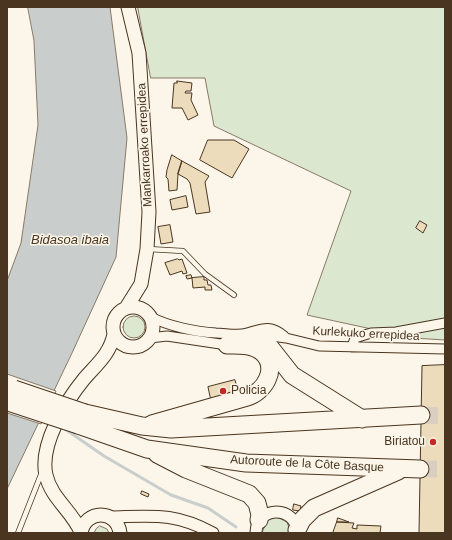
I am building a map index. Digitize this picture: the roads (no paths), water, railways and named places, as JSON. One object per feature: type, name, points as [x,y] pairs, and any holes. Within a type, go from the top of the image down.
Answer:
[{"type":"highway","points":[[250,335],[270,348],[292,375],[362,419]]},
{"type":"highway","points":[[142,426],[247,397],[259,392],[268,382],[269,374],[267,360],[264,354],[246,345],[227,345]]},
{"type":"highway","points":[[9,394],[82,419],[171,429],[205,429],[421,415]]},
{"type":"highway","name":"Autoroute de la Côte Basque","points":[[82,419],[147,449],[246,463],[420,469]]},
{"type":"highway","points":[[147,449],[186,469],[249,494],[257,503],[260,515],[255,528]]},
{"type":"highway","points":[[297,531],[302,520],[314,508],[401,469]]},
{"type":"main road","name":"Mankarroako errepidea","points":[[126,308],[141,284],[147,249],[149,193],[139,53],[128,7]]},
{"type":"main road","name":"Mankarroako errepidea","points":[[141,284],[148,314]]},
{"type":"main road","points":[[81,532],[78,524],[51,489],[46,474],[49,441],[67,404],[84,379],[105,357],[114,334],[113,323],[115,318],[122,310],[126,308],[137,307],[148,314],[153,328],[150,338],[141,345],[130,347],[105,357]]},
{"type":"main road","points":[[114,334],[120,343],[130,347]]},
{"type":"main road","points":[[62,502],[92,516]]},
{"type":"main road","points":[[81,532],[83,525],[92,516],[101,514],[110,517],[116,522],[121,533]]},
{"type":"street","points":[[148,314],[168,324],[214,333],[250,335]]},
{"type":"street","points":[[352,347],[355,338],[371,333],[396,332],[445,323]]},
{"type":"street","points":[[150,338],[167,336],[227,345],[250,335]]},
{"type":"street","name":"Kurlekuko errepidea","points":[[250,335],[286,338],[319,346],[445,349]]},
{"type":"street","points":[[255,528],[269,512],[281,511],[292,518],[297,531]]},
{"type":"street","points":[[121,533],[129,523],[140,515]]},
{"type":"street","points":[[110,517],[162,515],[183,519],[213,533]]},
{"type":"lane","points":[[147,249],[183,251],[205,274],[234,295]]},
{"type":"lane","points":[[18,533],[46,461]]},
{"type":"water","name":"Bidasoa ibaia","points":[[28,7],[110,7],[127,138],[116,257],[7,489],[7,281],[21,243],[38,125],[34,41]]},
{"type":"waterway","points":[[65,429],[104,456],[171,495],[208,508],[236,527]]},
{"type":"tunnel","points":[[421,415],[445,416]]},
{"type":"tunnel","points":[[420,469],[445,469]]},
{"type":"place","name":"Policia","points":[[223,391]]},
{"type":"place","name":"Biriatou","points":[[433,442]]}]
